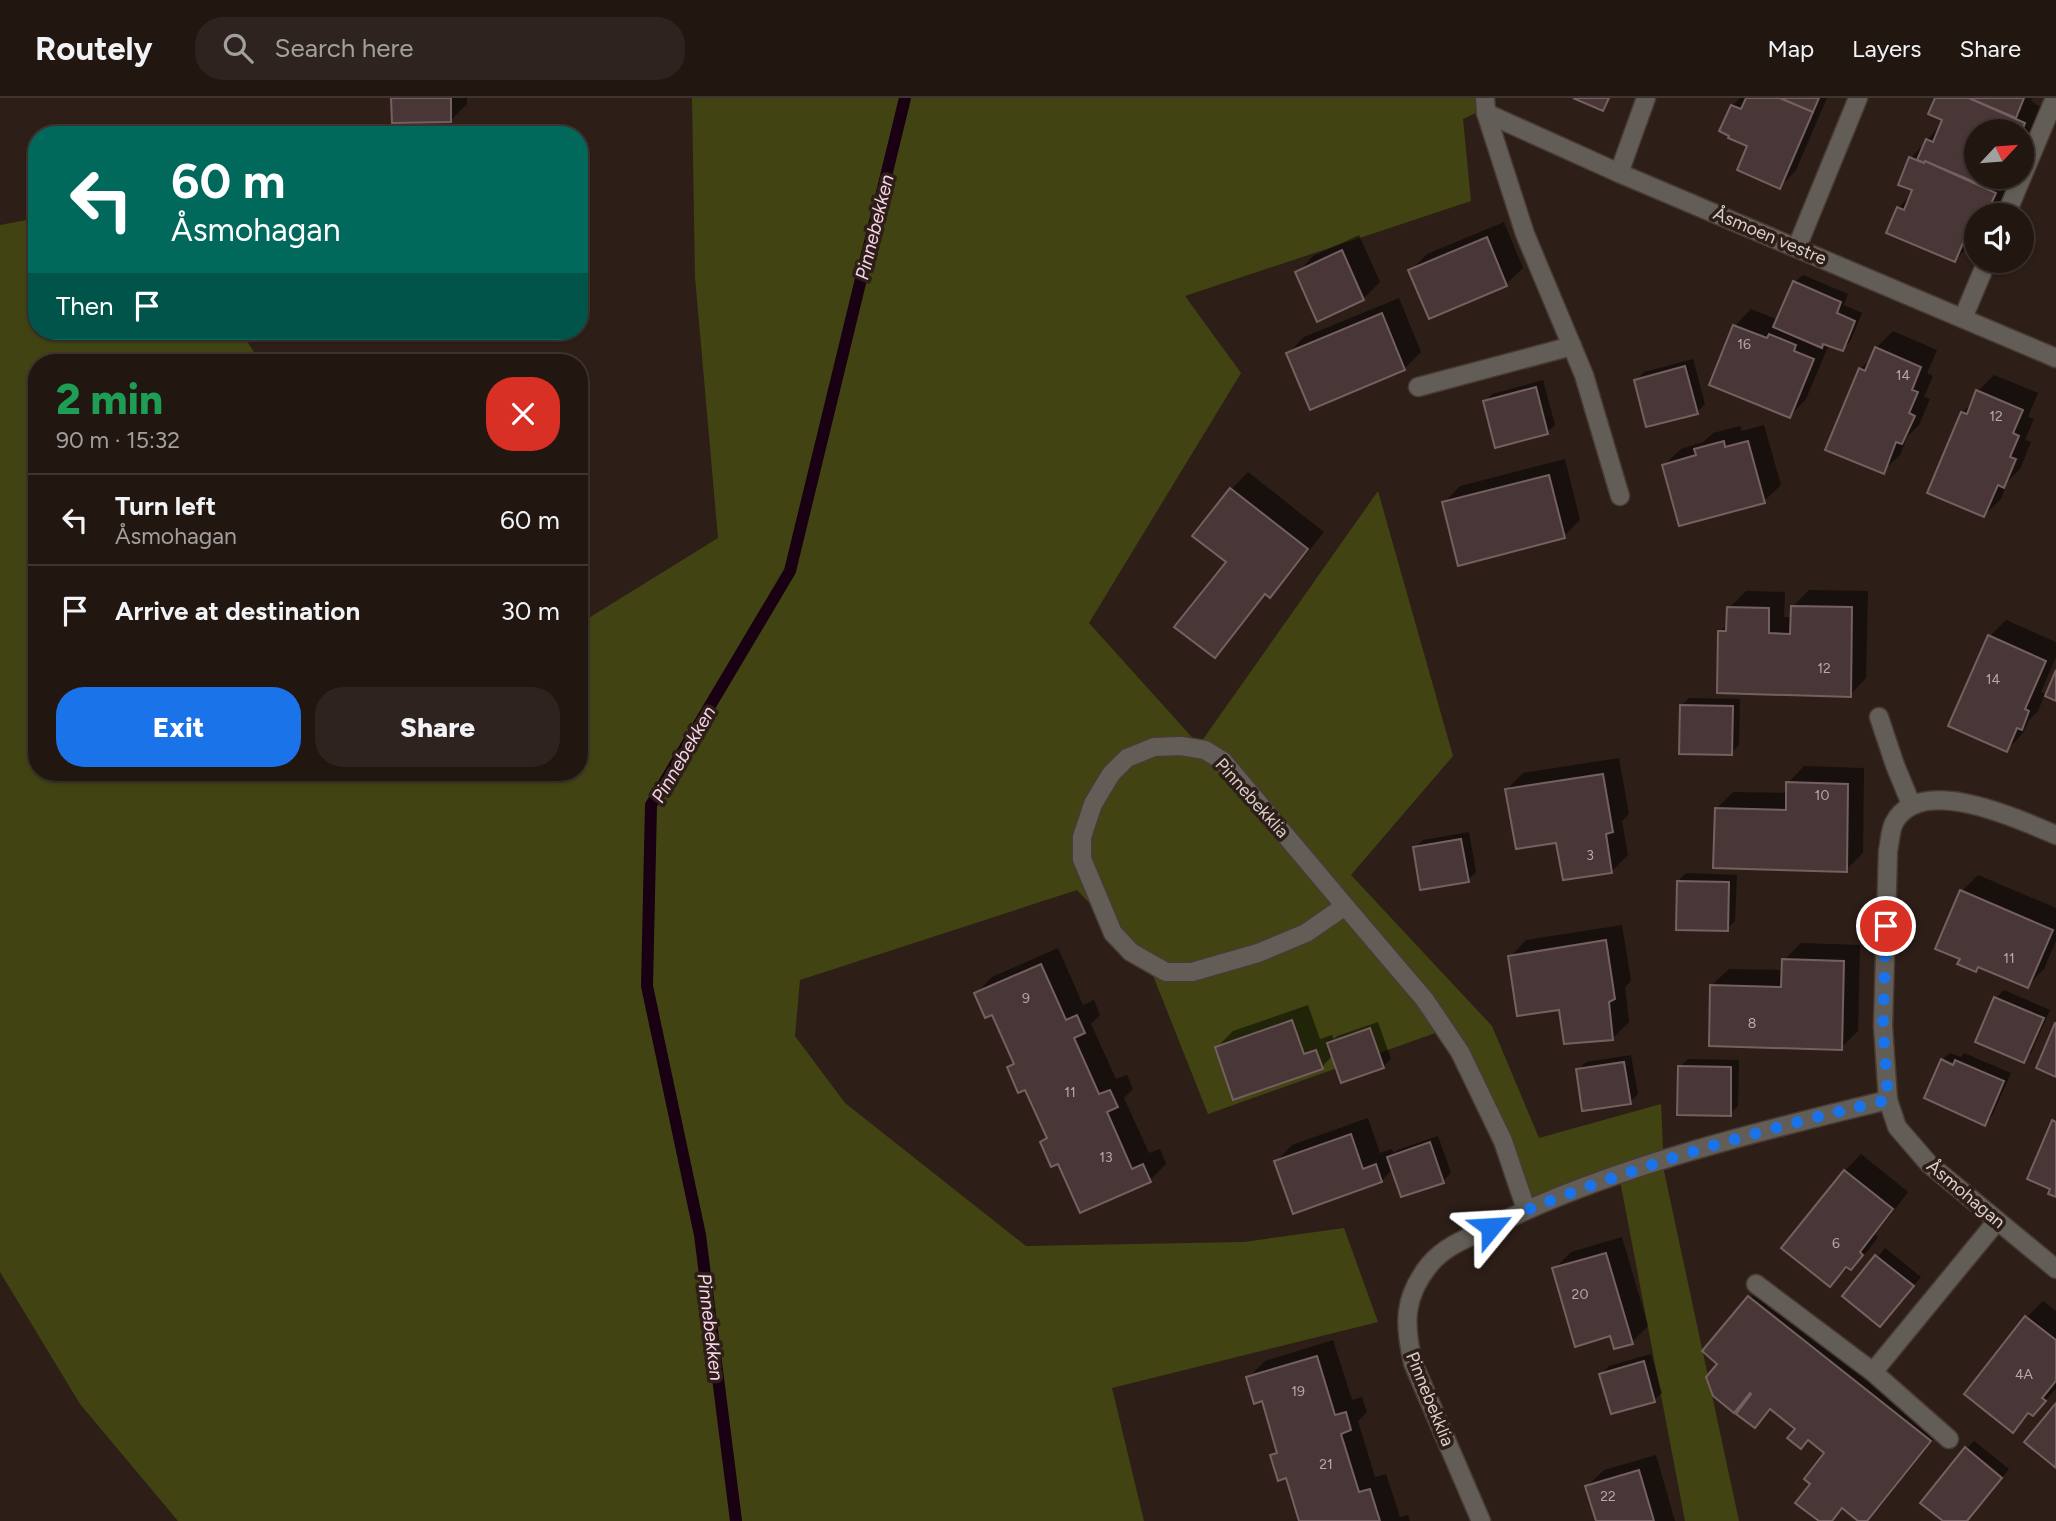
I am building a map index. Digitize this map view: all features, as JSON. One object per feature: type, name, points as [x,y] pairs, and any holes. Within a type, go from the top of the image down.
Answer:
[{"type":"street","points":[[1619,173],[1646,98]]},
{"type":"street","points":[[1797,247],[1858,98]]},
{"type":"street","points":[[2011,203],[2055,98]]},
{"type":"street","points":[[1485,106],[1525,234],[1584,375],[1619,496]]},
{"type":"street","name":"Åsmoen vestre","points":[[1485,106],[1619,173],[2056,358]]},
{"type":"street","points":[[1963,318],[1982,273]]},
{"type":"street","points":[[1418,387],[1572,346]]},
{"type":"street","points":[[1878,717],[1911,804],[1942,799],[2008,814],[2056,835]]},
{"type":"street","name":"Pinnebekklia","points":[[1345,906],[1306,933],[1258,953],[1192,972],[1166,972],[1130,952],[1113,933],[1082,859],[1082,837],[1093,804],[1111,774],[1127,758],[1154,747],[1181,746],[1205,750],[1223,761],[1425,1000],[1460,1052],[1503,1142],[1526,1209]]},
{"type":"street","name":"Åsmohagan","points":[[1911,804],[1894,824],[1888,850],[1883,1026],[1888,1100],[1897,1127],[1929,1164],[2056,1269]]},
{"type":"street","name":"Pinnebekklia","points":[[1481,1521],[1413,1363],[1407,1338],[1407,1304],[1419,1280],[1443,1251],[1526,1209],[1656,1163],[1813,1118],[1888,1100]]},
{"type":"street","points":[[1872,1372],[1997,1221]]},
{"type":"street","points":[[1756,1284],[1872,1372],[1949,1439]]},
{"type":"green space","points":[[692,98],[1495,98],[1495,104],[1463,119],[1471,201],[1185,296],[1241,373],[1089,623],[1199,745],[1378,491],[1453,756],[1351,875],[1492,1026],[1539,1138],[1661,1104],[1664,1171],[1739,1521],[1685,1521],[1617,1165],[1519,1201],[1441,1031],[1208,1114],[1150,968],[1077,890],[800,980],[795,1036],[845,1103],[1026,1246],[1244,1242],[1344,1228],[1378,1322],[1112,1388],[1144,1521],[178,1521],[80,1404],[0,1272],[0,225],[28,220],[28,340],[247,340],[255,354],[28,354],[28,781],[588,781],[588,618],[718,538],[695,277]]},
{"type":"building","points":[[391,98],[451,98],[451,122],[392,123]]},
{"type":"building","points":[[1573,98],[1609,98],[1603,111]]},
{"type":"building","points":[[1746,98],[1780,98],[1813,112],[1780,189],[1737,170],[1747,146],[1719,131],[1731,105],[1741,109]]},
{"type":"building","points":[[1780,98],[1819,98],[1813,112]]},
{"type":"building","points":[[1935,98],[1969,98],[2016,119],[1964,119],[1964,178],[1917,160],[1926,139],[1933,142],[1942,120],[1928,114]]},
{"type":"building","points":[[1969,98],[2024,98],[2016,118]]},
{"type":"building","points":[[1909,157],[1924,163],[1925,161],[1964,179],[1964,189],[1987,189],[1996,193],[1991,203],[1964,203],[1964,241],[1955,262],[1886,233],[1897,207],[1904,210],[1912,190],[1898,185]]},
{"type":"building","points":[[1487,237],[1507,286],[1429,319],[1408,270]]},
{"type":"building","points":[[1342,250],[1364,300],[1317,322],[1295,272]]},
{"type":"building","points":[[1793,281],[1841,302],[1837,313],[1855,321],[1843,351],[1823,344],[1822,348],[1773,327]]},
{"type":"building","points":[[1382,313],[1405,370],[1310,410],[1286,353]]},
{"type":"building","points":[[1733,325],[1767,338],[1769,334],[1796,345],[1794,351],[1814,359],[1790,418],[1709,385]]},
{"type":"building","points":[[1875,347],[1921,367],[1912,390],[1918,392],[1909,413],[1915,416],[1902,444],[1896,442],[1884,474],[1825,450],[1859,368],[1865,371]]},
{"type":"building","points":[[1685,366],[1698,414],[1646,427],[1634,380]]},
{"type":"building","points":[[1536,387],[1548,434],[1495,448],[1483,401]]},
{"type":"building","points":[[1976,390],[2023,410],[2013,433],[2019,436],[2010,457],[2016,459],[2004,488],[1998,485],[1984,517],[1927,493],[1961,412],[1967,414]]},
{"type":"building","points":[[1724,441],[1725,447],[1748,441],[1765,503],[1679,526],[1662,465],[1696,455],[1694,449]]},
{"type":"building","points":[[1549,475],[1565,538],[1458,566],[1442,502]]},
{"type":"building","points":[[1230,488],[1308,549],[1270,598],[1265,594],[1215,658],[1174,627],[1226,562],[1192,536]]},
{"type":"building","points":[[1791,606],[1852,607],[1851,697],[1717,693],[1718,631],[1726,631],[1727,607],[1769,608],[1769,633],[1790,634]]},
{"type":"building","points":[[1988,635],[2046,661],[2025,709],[2029,711],[2022,730],[2017,728],[2007,752],[1948,726]]},
{"type":"building","points":[[2056,670],[2056,701],[2045,696]]},
{"type":"building","points":[[1680,705],[1733,706],[1732,755],[1679,754]]},
{"type":"building","points":[[1603,774],[1613,832],[1606,834],[1612,873],[1563,880],[1556,843],[1516,849],[1505,789]]},
{"type":"building","points":[[1786,782],[1848,784],[1847,872],[1713,868],[1715,808],[1786,810]]},
{"type":"building","points":[[1461,839],[1469,882],[1420,890],[1413,847]]},
{"type":"building","points":[[1677,881],[1729,882],[1728,931],[1676,930]]},
{"type":"building","points":[[1960,890],[2053,930],[2028,988],[1978,967],[1976,972],[1957,964],[1960,959],[1935,949]]},
{"type":"building","points":[[1606,940],[1615,999],[1609,1002],[1613,1040],[1564,1044],[1559,1010],[1517,1016],[1508,956]]},
{"type":"building","points":[[1782,959],[1844,961],[1842,1050],[1709,1046],[1710,985],[1781,987]]},
{"type":"building","points":[[1041,964],[1066,1020],[1077,1015],[1085,1033],[1074,1038],[1099,1094],[1110,1090],[1118,1107],[1107,1112],[1132,1169],[1143,1164],[1151,1182],[1080,1213],[1058,1164],[1051,1167],[1040,1142],[1047,1138],[1025,1090],[1018,1093],[1007,1067],[1014,1064],[992,1015],[985,1018],[974,993]]},
{"type":"building","points":[[1994,997],[2044,1018],[2024,1063],[1975,1042]]},
{"type":"building","points":[[1292,1020],[1304,1054],[1316,1050],[1323,1069],[1233,1100],[1215,1047]]},
{"type":"building","points":[[2056,1023],[2056,1077],[2036,1068]]},
{"type":"building","points":[[1370,1028],[1384,1068],[1341,1083],[1327,1043]]},
{"type":"building","points":[[1941,1059],[1953,1065],[1955,1060],[2004,1081],[1985,1126],[1924,1098]]},
{"type":"building","points":[[1624,1062],[1631,1104],[1582,1111],[1576,1069]]},
{"type":"building","points":[[1678,1066],[1731,1067],[1731,1116],[1677,1115]]},
{"type":"building","points":[[2052,1120],[2056,1122],[2056,1197],[2048,1194],[2050,1189],[2027,1179]]},
{"type":"building","points":[[1351,1134],[1363,1169],[1376,1164],[1382,1182],[1293,1214],[1274,1161]]},
{"type":"building","points":[[1430,1142],[1444,1183],[1401,1197],[1387,1157]]},
{"type":"building","points":[[1844,1170],[1893,1209],[1860,1252],[1863,1255],[1851,1270],[1846,1267],[1830,1287],[1781,1248]]},
{"type":"building","points":[[1606,1253],[1633,1344],[1614,1349],[1610,1336],[1575,1347],[1552,1268]]},
{"type":"building","points":[[1875,1255],[1914,1286],[1880,1327],[1842,1296]]},
{"type":"building","points":[[1748,1296],[1931,1441],[1867,1521],[1858,1521],[1842,1508],[1832,1521],[1819,1521],[1795,1503],[1810,1484],[1804,1479],[1824,1453],[1808,1440],[1801,1449],[1787,1438],[1795,1429],[1770,1409],[1755,1428],[1736,1414],[1750,1393],[1734,1413],[1713,1396],[1706,1377],[1717,1364],[1702,1351]]},
{"type":"building","points":[[2025,1316],[2056,1340],[2056,1381],[2042,1398],[2046,1401],[2033,1416],[2028,1413],[2013,1433],[1964,1394]]},
{"type":"building","points":[[1317,1356],[1335,1415],[1346,1412],[1351,1430],[1341,1434],[1359,1492],[1370,1489],[1380,1521],[1299,1521],[1286,1478],[1278,1481],[1270,1455],[1277,1453],[1262,1401],[1254,1404],[1246,1377]]},
{"type":"building","points":[[1644,1361],[1655,1402],[1611,1414],[1599,1374]]},
{"type":"building","points":[[2056,1403],[2056,1468],[2024,1442]]},
{"type":"building","points":[[1965,1447],[2002,1478],[1967,1521],[1943,1521],[1920,1503]]},
{"type":"building","points":[[1639,1470],[1654,1521],[1596,1521],[1585,1486]]},
{"type":"waterway","name":"Pinnebekken","points":[[736,1521],[700,1235],[647,986],[651,805],[790,571],[905,98]]},
{"type":"route","points":[[1491,1227],[1526,1209],[1656,1163],[1813,1118],[1888,1100],[1883,1026],[1886,926]]}]
